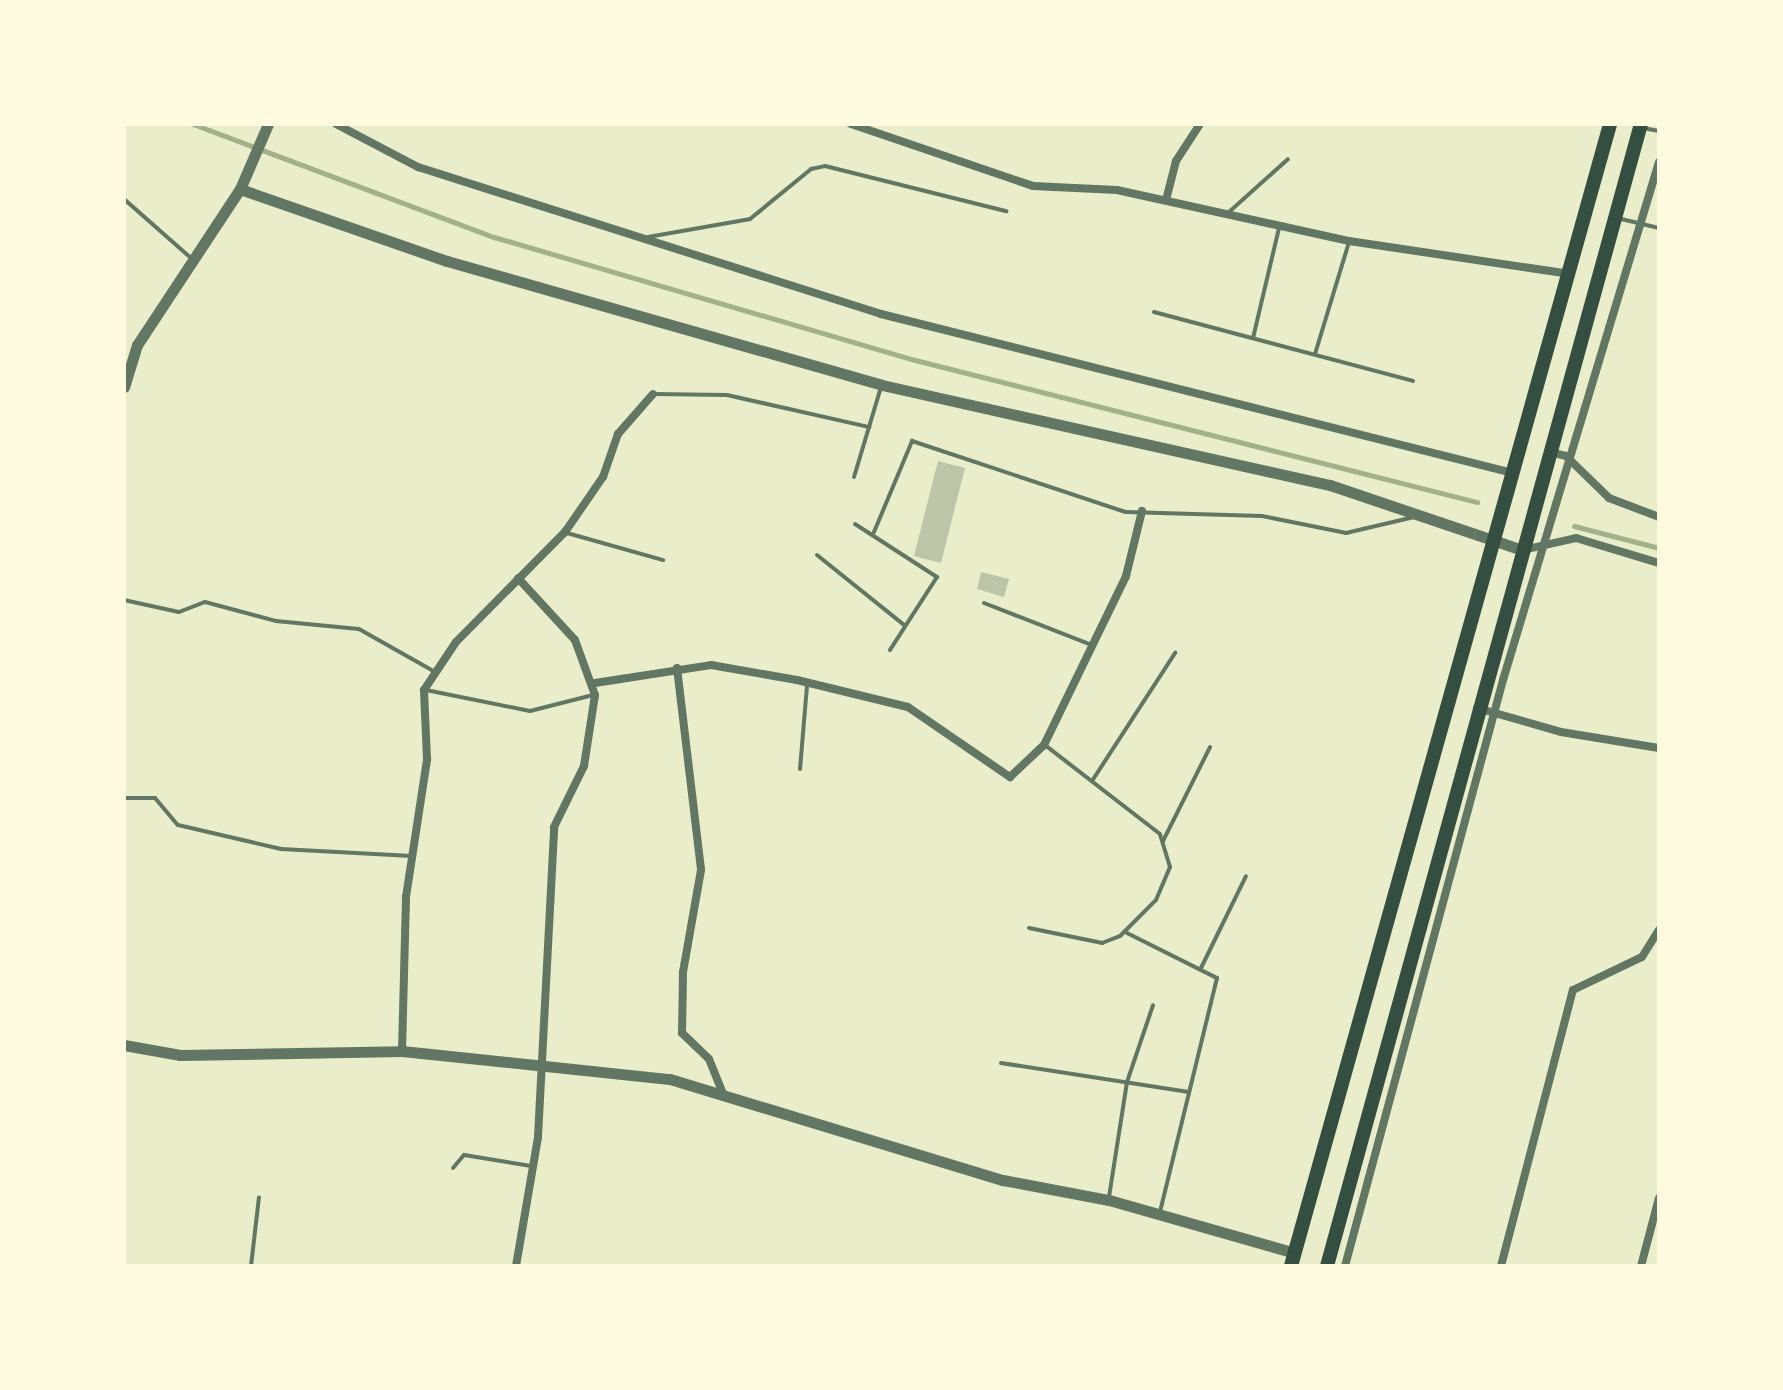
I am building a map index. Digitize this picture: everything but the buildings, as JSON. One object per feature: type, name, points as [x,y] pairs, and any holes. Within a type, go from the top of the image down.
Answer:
[{"type":"highway","points":[[1293,1260],[1610,124]]},
{"type":"highway","points":[[1327,1266],[1477,708],[1641,126]]},
{"type":"street","points":[[124,387],[137,345],[240,189],[267,124]]},
{"type":"street","points":[[336,124],[418,167],[881,314],[1513,473]]},
{"type":"street","points":[[851,124],[1033,186],[1089,185],[1349,241],[1569,274]]},
{"type":"street","points":[[1166,200],[1176,161],[1200,124]]},
{"type":"street","points":[[1345,1266],[1494,713],[1573,463],[1659,162]]},
{"type":"street","points":[[240,189],[447,261],[882,385],[1330,485],[1522,550],[1576,538],[1659,563]]},
{"type":"street","points":[[402,1051],[412,856],[427,759],[424,690],[435,672],[518,578],[565,532],[603,477],[618,434],[653,394]]},
{"type":"street","points":[[1550,452],[1573,463],[1609,498],[1659,517]]},
{"type":"street","points":[[595,683],[711,665],[807,682],[908,707],[1006,777],[1017,775],[1044,745],[1126,576],[1142,511]]},
{"type":"street","points":[[516,1266],[534,1167],[555,820],[584,766],[595,695],[595,683],[575,640],[518,578]]},
{"type":"street","points":[[677,668],[701,870],[683,972],[682,1033],[709,1059],[723,1094]]},
{"type":"street","points":[[1477,708],[1659,748]]},
{"type":"street","points":[[1501,1266],[1573,990],[1642,957],[1659,930]]},
{"type":"street","points":[[124,1045],[180,1055],[402,1051],[540,1062],[670,1079],[1003,1180],[1159,1213],[1293,1260]]},
{"type":"street","points":[[1641,1266],[1659,1198]]},
{"type":"lane","points":[[1641,126],[1659,131]]},
{"type":"lane","points":[[1228,214],[1288,159]]},
{"type":"lane","points":[[638,238],[750,219],[811,169],[825,166],[1006,211]]},
{"type":"lane","points":[[124,199],[193,260]]},
{"type":"lane","points":[[1615,218],[1659,228]]},
{"type":"lane","points":[[1253,338],[1279,225]]},
{"type":"lane","points":[[1315,354],[1349,241]]},
{"type":"lane","points":[[1154,312],[1413,381]]},
{"type":"lane","points":[[854,477],[882,385]]},
{"type":"lane","points":[[653,394],[727,395],[869,427]]},
{"type":"lane","points":[[874,532],[912,441],[1142,511],[1262,516],[1346,533],[1420,515]]},
{"type":"lane","points":[[855,524],[874,532],[937,577],[890,650]]},
{"type":"lane","points":[[565,532],[663,560]]},
{"type":"lane","points":[[817,555],[904,625]]},
{"type":"lane","points":[[124,600],[179,612],[205,602],[276,621],[359,629],[435,672]]},
{"type":"lane","points":[[984,603],[1092,645]]},
{"type":"lane","points":[[1092,781],[1175,653]]},
{"type":"lane","points":[[800,769],[807,682]]},
{"type":"lane","points":[[424,690],[530,711],[595,695]]},
{"type":"lane","points":[[1044,745],[1163,841]]},
{"type":"lane","points":[[1029,928],[1102,943],[1124,932],[1168,878],[1163,841],[1210,747]]},
{"type":"lane","points":[[124,798],[155,798],[178,825],[281,849],[412,856]]},
{"type":"lane","points":[[1201,968],[1246,876]]},
{"type":"lane","points":[[1124,932],[1217,978],[1159,1213]]},
{"type":"lane","points":[[1109,1200],[1127,1082],[1153,1005]]},
{"type":"lane","points":[[1001,1063],[1189,1092]]},
{"type":"lane","points":[[453,1168],[464,1155],[534,1167]]},
{"type":"lane","points":[[251,1266],[259,1197]]},
{"type":"waterway","points":[[193,124],[494,237],[911,359],[1477,502]]},
{"type":"waterway","points":[[1574,526],[1659,548]]}]
